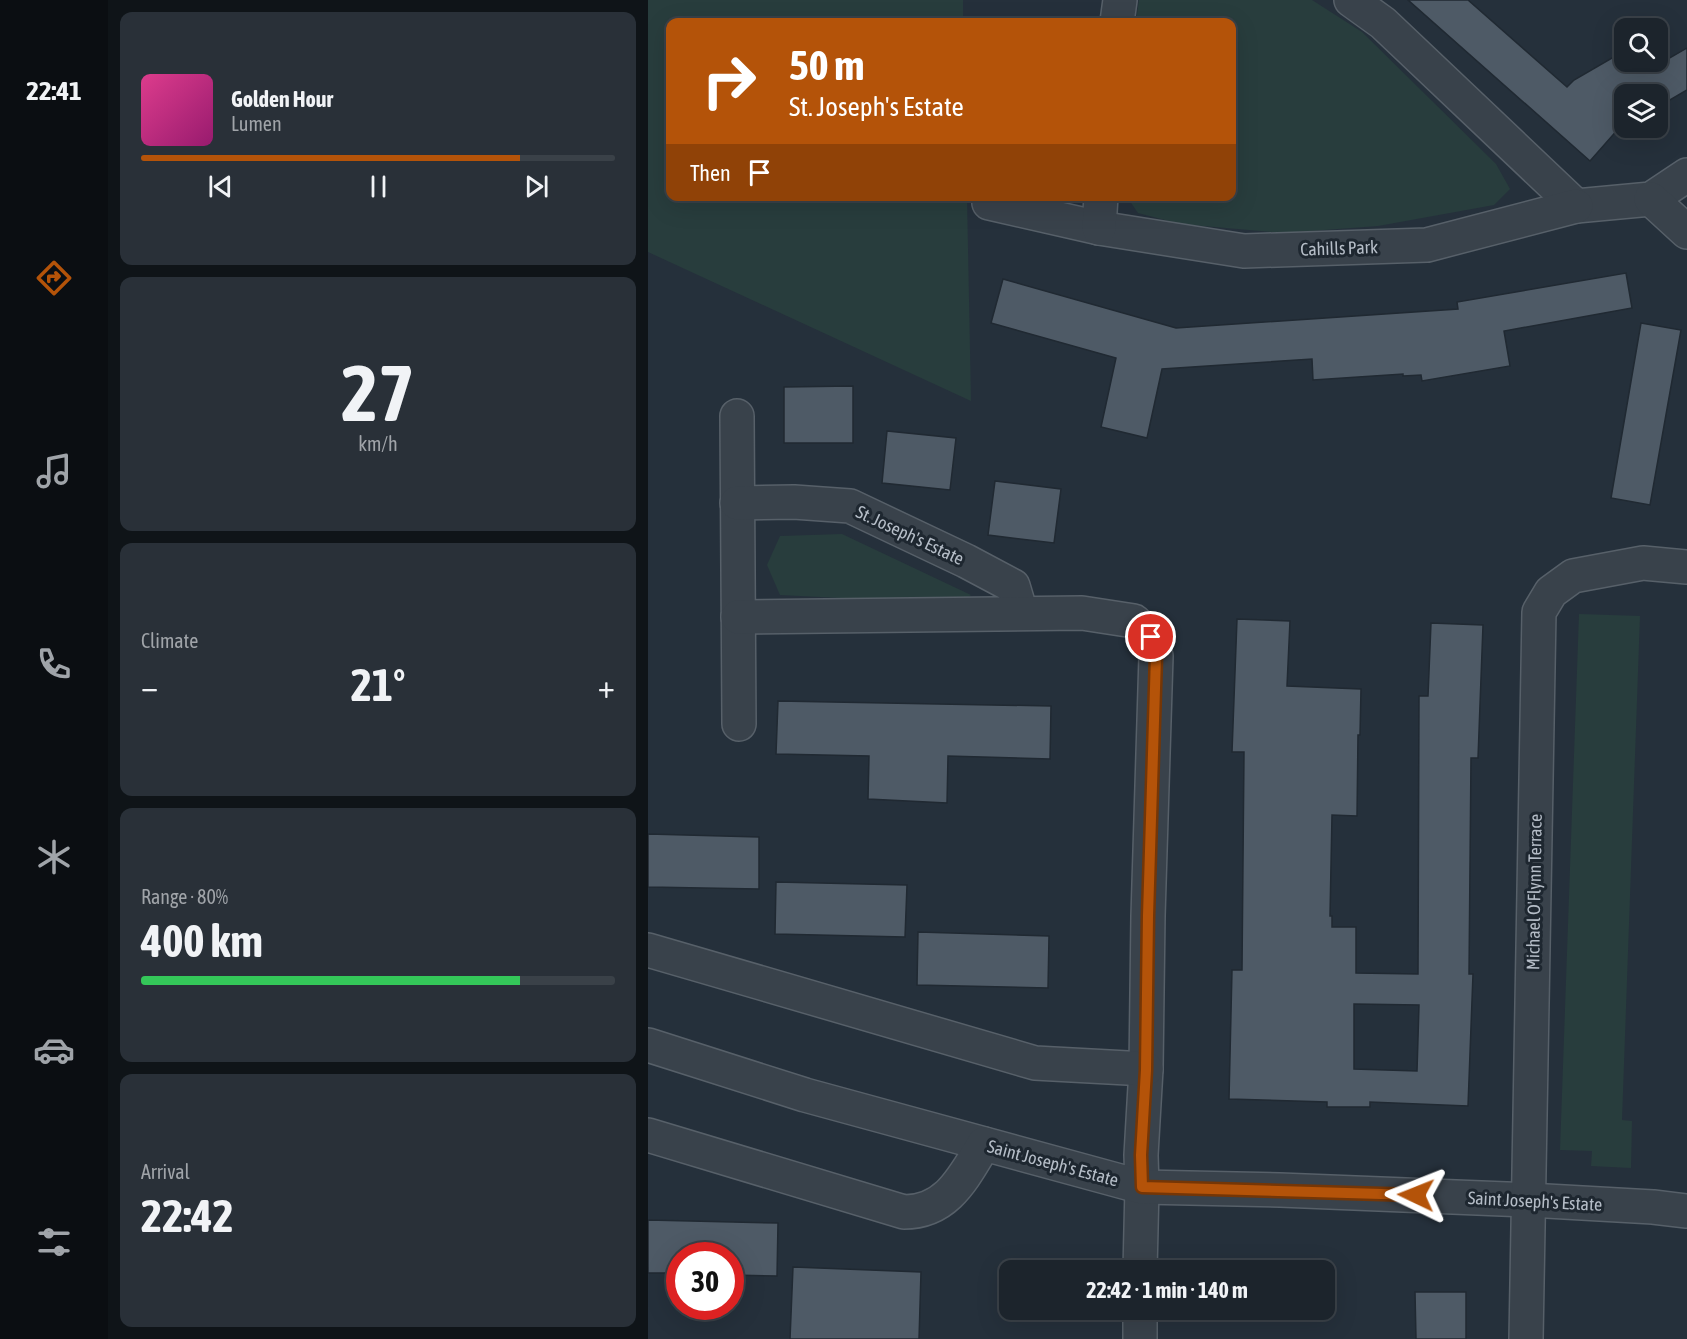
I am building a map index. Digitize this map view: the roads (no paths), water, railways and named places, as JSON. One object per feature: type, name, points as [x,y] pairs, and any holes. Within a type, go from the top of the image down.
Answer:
[{"type":"street","points":[[1118,18],[1120,0]]},
{"type":"street","points":[[1351,0],[1383,23],[1576,206]]},
{"type":"street","name":"Cahills Park","points":[[989,203],[1100,212],[1244,251],[1427,245],[1576,206],[1650,199],[1687,175]]},
{"type":"street","points":[[1650,199],[1687,232]]},
{"type":"street","points":[[737,417],[739,724]]},
{"type":"street","name":"St. Joseph's Estate","points":[[737,503],[794,502],[850,506],[1013,586],[1021,614]]},
{"type":"street","name":"Michael O'Flynn Terrace","points":[[1526,1339],[1539,612],[1551,592],[1573,576],[1643,563],[1687,567]]},
{"type":"street","points":[[738,617],[1082,613],[1134,621],[1151,637],[1156,656],[1146,1070],[1141,1155],[1140,1260]]},
{"type":"street","points":[[648,950],[1035,1063],[1146,1070]]},
{"type":"street","name":"Saint Joseph's Estate","points":[[648,1045],[805,1095],[1142,1187],[1529,1200],[1687,1211]]},
{"type":"street","points":[[648,1135],[904,1212],[916,1212],[939,1202],[954,1192],[984,1144]]},
{"type":"street","points":[[1140,1320],[1140,1339]]}]
